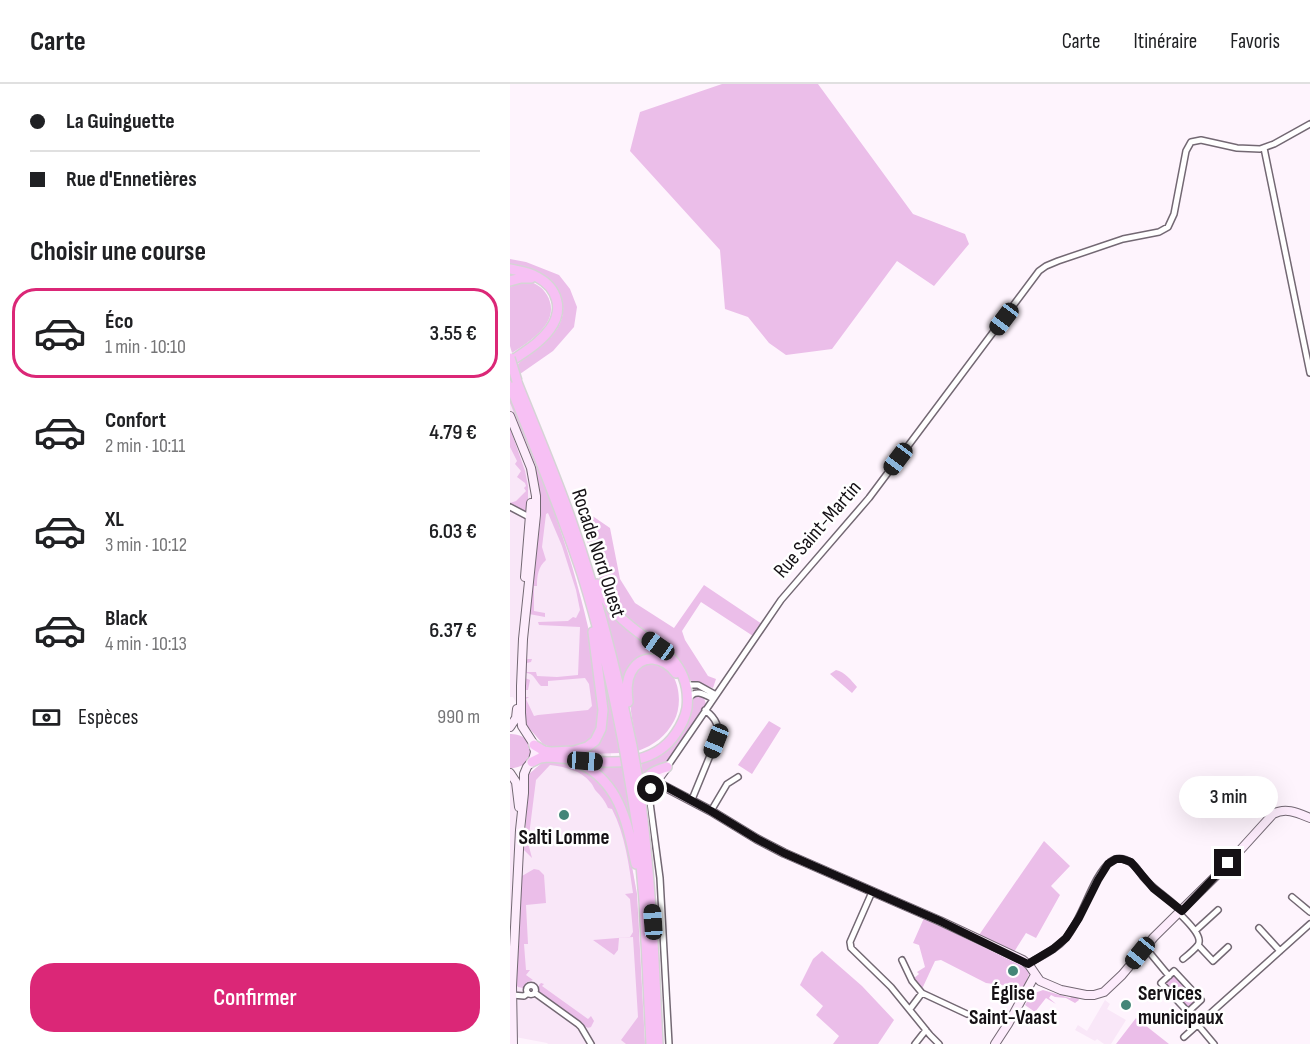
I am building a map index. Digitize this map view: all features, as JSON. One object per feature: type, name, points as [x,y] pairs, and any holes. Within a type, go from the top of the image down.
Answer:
[{"type":"highway","points":[[510,269],[531,274],[542,280],[552,290],[558,305],[556,319],[541,339],[510,362],[513,383]]},
{"type":"highway","points":[[510,282],[521,278],[542,280]]},
{"type":"highway","name":"Rocade Nord Ouest","points":[[513,383],[565,503],[593,586],[614,663],[633,775],[647,896],[658,1044]]},
{"type":"highway","name":"Rocade Nord Ouest","points":[[513,383],[582,574],[628,747]]},
{"type":"highway","points":[[530,765],[544,758],[619,762],[638,759],[667,744],[684,719],[686,685],[681,672],[669,656],[626,623],[609,605],[601,593],[581,548]]},
{"type":"highway","points":[[549,752],[574,751],[587,747],[598,736],[602,722],[603,710],[595,641],[582,574]]},
{"type":"highway","points":[[534,745],[549,752],[609,758],[645,752],[661,742],[674,729],[685,698],[676,674],[665,662],[658,659],[642,662],[635,667],[628,681],[628,747]]},
{"type":"highway","points":[[571,760],[598,774],[608,783],[615,795],[647,896]]},
{"type":"highway","points":[[647,896],[650,857],[644,790],[647,777],[656,778],[667,767]]},
{"type":"highway","name":"Rocade Nord Ouest","points":[[647,896],[651,1044]]},
{"type":"main road","points":[[510,416],[526,461],[530,484],[531,518],[517,657],[517,715],[510,728],[527,734]]},
{"type":"main road","points":[[513,1044],[516,852],[524,776],[535,755],[531,738],[522,726],[521,657],[536,527],[536,496],[533,477],[519,440]]},
{"type":"main road","points":[[510,773],[521,771],[530,765]]},
{"type":"main road","points":[[510,773],[517,783],[520,830]]},
{"type":"main road","points":[[656,778],[784,853],[940,921],[1028,964],[1043,982],[1060,990],[1089,995],[1101,994],[1107,990],[1145,947],[1274,814],[1281,810],[1310,818]]},
{"type":"main road","points":[[995,1044],[1035,975]]},
{"type":"main road","points":[[1023,998],[1043,982]]},
{"type":"street","name":"Rue Saint-Martin","points":[[667,767],[785,595],[869,498],[1040,271],[1058,261],[1123,239],[1159,232],[1168,227],[1172,222],[1186,151],[1191,142],[1203,140],[1248,150],[1264,148],[1310,124]]},
{"type":"street","points":[[1264,148],[1310,373]]},
{"type":"street","points":[[510,507],[531,518],[536,527]]},
{"type":"street","points":[[510,507],[525,523],[529,534]]},
{"type":"street","points":[[686,685],[698,685],[714,697]]},
{"type":"street","points":[[685,698],[697,692],[714,697]]},
{"type":"street","points":[[690,800],[718,732],[716,720],[705,710]]},
{"type":"street","points":[[711,811],[727,784],[738,777]]},
{"type":"street","points":[[656,778],[649,795],[660,878],[669,1044]]},
{"type":"street","points":[[1028,964],[1066,938],[1108,864],[1116,859],[1131,862],[1153,888],[1180,912],[1195,931],[1199,938],[1198,945],[1183,959]]},
{"type":"street","points":[[872,892],[850,946],[885,981],[939,1044]]},
{"type":"street","points":[[1292,897],[1310,912]]},
{"type":"street","points":[[1195,931],[1218,910]]},
{"type":"street","points":[[1184,1037],[1310,924]]},
{"type":"street","points":[[1259,928],[1280,951]]},
{"type":"street","points":[[1198,945],[1213,961],[1228,947]]},
{"type":"street","points":[[1145,947],[1169,975]]},
{"type":"street","points":[[903,960],[912,981],[922,993],[967,1014]]},
{"type":"street","points":[[1174,971],[1201,1000],[1188,1012],[1161,983],[1169,975],[1174,971]]},
{"type":"street","points":[[512,996],[532,993],[578,1024],[591,1044]]},
{"type":"street","points":[[910,1009],[922,993]]},
{"type":"street","points":[[1198,1025],[1214,1044]]},
{"type":"street","points":[[915,1044],[926,1030]]},
{"type":"shaded area","points":[[722,84],[818,84],[913,214],[965,234],[969,244],[934,286],[897,261],[832,349],[786,355],[769,343],[748,317],[725,309],[720,250],[630,151],[640,112]]},
{"type":"shaded area","points":[[510,259],[526,262],[559,275],[570,289],[577,307],[574,327],[553,351],[520,374],[517,365],[553,334],[562,318],[563,310],[560,294],[550,280],[534,271],[510,266]]},
{"type":"shaded area","points":[[528,281],[545,292],[551,304],[551,313],[543,329],[512,353],[510,287]]},
{"type":"shaded area","points":[[510,396],[554,508],[571,561],[602,709],[524,718],[513,697],[510,697]]},
{"type":"shaded area","points":[[510,396],[563,539],[588,627],[593,661],[597,730],[584,744],[574,747],[558,748],[543,744],[528,727],[524,718],[525,678],[530,680],[528,690],[525,690],[525,697],[529,697],[526,699],[534,716],[588,710],[592,706],[589,684],[585,678],[548,681],[548,686],[541,686],[533,676],[525,673],[525,660],[532,659],[527,663],[527,672],[536,672],[537,676],[578,675],[580,627],[539,625],[538,622],[568,621],[573,617],[576,618],[580,610],[562,546],[548,513],[542,547],[546,560],[538,572],[537,586],[534,586],[534,611],[545,613],[545,617],[529,614],[541,515],[539,485],[531,455],[510,403]]},
{"type":"shaded area","points":[[510,428],[528,486],[528,510],[526,512],[510,503],[516,501],[526,491],[524,488],[526,486],[517,477],[521,471],[515,464],[517,461],[510,447]]},
{"type":"shaded area","points":[[575,504],[610,528],[620,579],[635,603],[674,628],[704,585],[762,624],[753,636],[701,602],[682,631],[685,640],[708,676],[716,679],[713,688],[689,680],[674,655],[664,644],[624,615],[611,600],[601,584]]},
{"type":"shaded area","points":[[600,598],[676,668],[642,659],[625,689]]},
{"type":"shaded area","points":[[600,655],[620,753],[579,752],[601,736]]},
{"type":"shaded area","points":[[647,664],[657,664],[670,672],[678,687],[679,705],[674,721],[663,736],[638,751],[630,690],[636,673]]},
{"type":"shaded area","points":[[836,670],[845,674],[857,687],[852,693],[830,674]]},
{"type":"shaded area","points":[[698,695],[704,698],[706,704],[665,765],[643,783],[641,762],[662,751],[682,732],[691,699]]},
{"type":"shaded area","points":[[769,721],[781,728],[752,774],[738,765]]},
{"type":"shaded area","points":[[510,734],[526,739],[531,751],[525,763],[519,767],[510,768]]},
{"type":"shaded area","points":[[609,744],[637,894],[645,1044],[548,1044],[510,1036],[510,776],[526,778],[544,761],[549,746]]},
{"type":"shaded area","points":[[544,761],[579,766],[602,781],[615,801],[627,839],[637,894],[645,1044],[626,1044],[621,1040],[638,1017],[633,937],[619,938],[618,950],[614,955],[593,940],[630,937],[633,932],[630,899],[625,894],[633,893],[626,850],[612,809],[608,808],[592,784],[582,775],[550,765],[536,780],[528,843],[532,858],[524,850],[528,792],[526,778]]},
{"type":"shaded area","points":[[594,766],[609,768],[623,766],[634,834],[609,780]]},
{"type":"shaded area","points":[[1044,841],[1070,866],[1051,886],[1060,895],[1036,938],[1026,933],[1014,952],[979,935]]},
{"type":"shaded area","points":[[534,869],[544,875],[546,903],[526,905],[528,944],[524,944],[526,970],[530,970],[526,975],[533,980],[527,982],[523,988],[516,985],[522,876]]},
{"type":"shaded area","points":[[924,918],[1030,971],[1024,988],[986,983],[941,960],[935,961],[922,989],[913,979],[919,974],[917,972],[925,967],[919,945],[913,943]]},
{"type":"shaded area","points":[[822,951],[862,986],[894,1020],[878,1044],[833,1044],[839,1036],[816,1015],[823,1006],[800,985],[813,959]]},
{"type":"shaded area","points":[[1175,974],[1198,1000],[1188,1009],[1164,983]]},
{"type":"shaded area","points":[[541,983],[588,1019],[591,1016],[594,1021],[591,1027],[585,1027],[539,993]]},
{"type":"shaded area","points":[[1043,990],[1070,998],[1073,996],[1079,1000],[1075,1003],[1066,998],[1051,995],[1049,998],[1056,1004],[1046,998],[1035,1012],[1025,1005],[1032,994]]},
{"type":"shaded area","points":[[1105,1000],[1110,1004],[1107,1009],[1126,1020],[1111,1044],[1104,1044],[1097,1039],[1095,1041],[1075,1030],[1078,1025],[1087,1031]]},
{"type":"shaded area","points":[[1136,1018],[1169,1044],[1116,1044]]},
{"type":"place","name":"Salti Lomme","points":[[564,815]]},
{"type":"place","name":"Église Saint-Vaast","points":[[1013,971]]},
{"type":"place","name":"Services municipaux","points":[[1126,1005]]},
{"type":"route","points":[[651,789],[657,782],[784,853],[940,921],[1028,964],[1066,938],[1098,880],[1108,864],[1114,860],[1122,859],[1131,862],[1153,888],[1182,911],[1228,863]]}]
